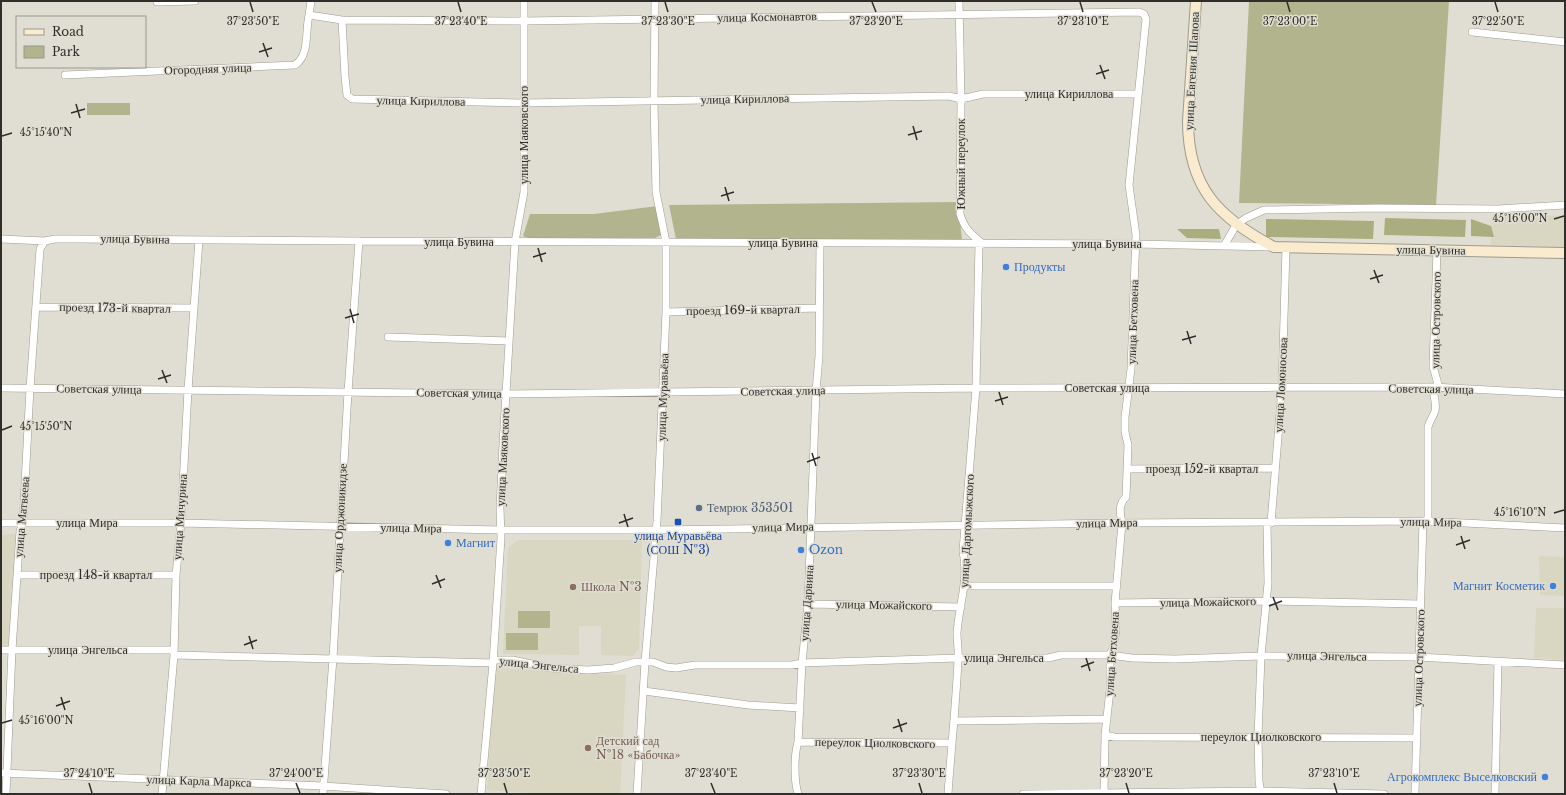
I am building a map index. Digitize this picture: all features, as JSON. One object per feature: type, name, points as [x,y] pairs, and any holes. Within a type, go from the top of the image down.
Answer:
[{"type":"street","points":[[157,2],[195,1]]},
{"type":"street","name":"Огородняя улица","points":[[65,75],[295,65],[301,61],[305,54],[306,32],[311,1]]},
{"type":"street","name":"улица Маяковского","points":[[481,794],[493,661],[515,242],[524,192],[524,1]]},
{"type":"street","name":"улица Муравьёва","points":[[637,794],[645,662],[656,530],[664,392],[666,312],[666,242],[656,192],[654,100],[655,1]]},
{"type":"street","name":"Южный переулок","points":[[958,1],[961,98],[960,214],[969,233],[981,244]]},
{"type":"street","name":"улица Евгения Шапова","points":[[1196,1],[1188,121],[1190,150],[1200,181],[1207,194],[1218,208],[1236,225],[1274,247]]},
{"type":"street","name":"улица Космонавтов","points":[[309,15],[342,20],[524,21],[958,14],[1139,12],[1144,14]]},
{"type":"street","name":"улица Бетховена","points":[[1104,793],[1105,734],[1110,690],[1110,655],[1113,648],[1116,631],[1115,602],[1122,523],[1120,513],[1121,502],[1126,497],[1128,469],[1128,445],[1125,432],[1125,417],[1131,369],[1136,244],[1129,185],[1146,19],[1144,14]]},
{"type":"street","name":"улица Кириллова","points":[[342,20],[347,95],[352,99],[523,103],[949,96],[961,98],[984,94],[1138,94]]},
{"type":"street","points":[[1472,32],[1565,42]]},
{"type":"street","points":[[1224,246],[1236,225],[1250,216],[1264,210],[1376,208],[1498,209],[1565,205]]},
{"type":"street","name":"улица Бувина","points":[[1,239],[45,241],[54,239],[1136,244],[1565,253]]},
{"type":"street","name":"улица Мичурина","points":[[162,794],[174,652],[176,575],[181,523],[188,390],[199,240]]},
{"type":"street","name":"улица Матвеева","points":[[6,794],[4,773],[20,531],[23,523],[30,388],[40,249],[45,241]]},
{"type":"street","name":"улица Орджоникидзе","points":[[323,794],[359,241]]},
{"type":"street","name":"улица Дарвина","points":[[798,794],[796,782],[796,748],[798,742],[802,663],[808,604],[816,391],[819,356],[820,243]]},
{"type":"street","name":"улица Даргомыжского","points":[[948,794],[955,721],[958,658],[957,632],[961,599],[965,586],[966,565],[963,551],[976,388],[981,244]]},
{"type":"street","name":"улица Ломоносова","points":[[1261,793],[1259,781],[1258,737],[1262,656],[1268,583],[1269,523],[1276,468],[1282,388],[1286,248]]},
{"type":"street","name":"улица Островского","points":[[1415,794],[1418,658],[1428,427],[1436,406],[1436,388],[1433,366],[1437,250]]},
{"type":"street","name":"проезд 173-й квартал","points":[[36,307],[194,308]]},
{"type":"street","name":"проезд 169-й квартал","points":[[666,312],[819,308]]},
{"type":"street","points":[[388,336],[509,341]]},
{"type":"street","name":"Советская улица","points":[[1,388],[506,394],[1129,387],[1436,388],[1565,394]]},
{"type":"street","name":"проезд 152-й квартал","points":[[1128,469],[1276,468]]},
{"type":"street","name":"улица Мира","points":[[1,523],[181,523],[500,530],[656,530],[1122,523],[1425,521],[1565,528]]},
{"type":"street","name":"проезд 148-й квартал","points":[[17,575],[176,575]]},
{"type":"street","points":[[965,586],[1117,586]]},
{"type":"street","name":"улица Можайского","points":[[1115,602],[1266,601],[1420,604]]},
{"type":"street","name":"улица Можайского","points":[[808,604],[961,606]]},
{"type":"street","name":"улица Энгельса","points":[[1,650],[174,652],[333,658],[493,661],[513,660],[550,668],[588,670],[614,668],[636,662],[653,662],[666,667],[676,668],[695,665],[792,665],[802,663],[958,658],[1048,658],[1062,655],[1110,655],[1132,658],[1176,659],[1262,656],[1418,658],[1565,665]]},
{"type":"street","points":[[1495,794],[1498,661]]},
{"type":"street","points":[[644,691],[748,705],[800,708]]},
{"type":"street","points":[[955,721],[1107,719]]},
{"type":"street","name":"переулок Циолковского","points":[[1105,734],[1114,737],[1417,738]]},
{"type":"street","name":"переулок Циолковского","points":[[798,742],[952,743]]},
{"type":"street","name":"улица Карла Маркса","points":[[4,773],[323,786],[446,794]]},
{"type":"street","points":[[1023,794],[1384,794]]},
{"type":"shaded area","points":[[1492,214],[1565,216],[1565,247],[1491,245]]},
{"type":"shaded area","points":[[16,534],[10,647],[1,647],[1,535]]},
{"type":"shaded area","name":"Школа №3","points":[[518,540],[642,540],[639,649],[633,656],[601,655],[601,626],[579,626],[579,655],[503,654],[508,548]]},
{"type":"shaded area","points":[[1539,556],[1565,557],[1565,596],[1540,595]]},
{"type":"shaded area","points":[[1536,608],[1565,608],[1565,660],[1534,658]]},
{"type":"shaded area","points":[[495,668],[626,675],[620,794],[541,794],[487,790]]},
{"type":"green space","points":[[1249,1],[1449,1],[1436,205],[1239,203]]},
{"type":"green space","points":[[87,103],[130,103],[130,115],[87,115]]},
{"type":"green space","points":[[958,202],[962,240],[676,239],[669,205]]},
{"type":"green space","points":[[658,206],[663,234],[655,238],[530,239],[523,236],[530,214],[594,214]]},
{"type":"green space","points":[[1385,218],[1466,220],[1465,237],[1384,235]]},
{"type":"green space","points":[[1266,219],[1374,221],[1373,239],[1266,237]]},
{"type":"green space","points":[[1471,219],[1491,226],[1494,237],[1471,236]]},
{"type":"green space","points":[[1177,229],[1219,229],[1221,239],[1187,238]]},
{"type":"green space","points":[[518,611],[550,611],[550,628],[518,628]]},
{"type":"green space","points":[[506,633],[538,633],[538,650],[506,650]]},
{"type":"place","name":"Продукты","points":[[1006,267]]},
{"type":"place","name":"Темрюк 353501","points":[[699,508]]},
{"type":"place","name":"улица Муравьёва (СОШ №3)","points":[[678,522]]},
{"type":"place","name":"Магнит","points":[[448,543]]},
{"type":"place","name":"Ozon","points":[[801,550]]},
{"type":"place","name":"Магнит Косметик","points":[[1553,586]]},
{"type":"place","name":"Школа №3","points":[[573,587]]},
{"type":"place","name":"Детский сад №18 «Бабочка»","points":[[588,748]]},
{"type":"place","name":"Агрокомплекс Выселковский","points":[[1545,777]]}]
